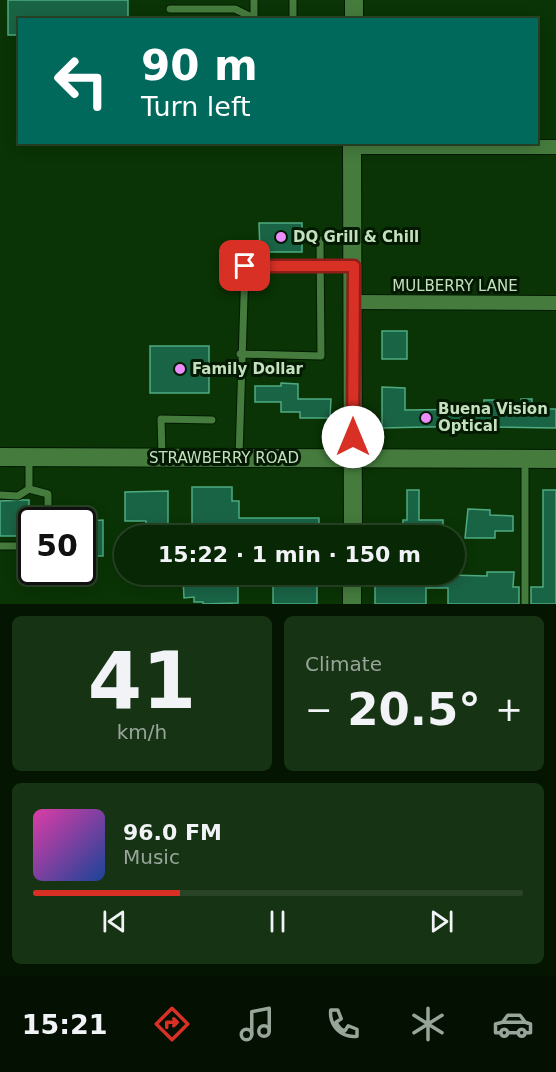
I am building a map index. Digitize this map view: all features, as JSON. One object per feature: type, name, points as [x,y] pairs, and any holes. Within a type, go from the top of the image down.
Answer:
[{"type":"street","points":[[354,0],[354,18]]},
{"type":"street","points":[[353,525],[352,145],[556,147]]},
{"type":"street","name":"MULBERRY LANE","points":[[354,302],[556,303]]},
{"type":"street","name":"STRAWBERRY ROAD","points":[[0,457],[556,459]]},
{"type":"street","points":[[352,585],[352,604]]},
{"type":"lane","points":[[254,0],[256,18]]},
{"type":"lane","points":[[293,0],[293,18]]},
{"type":"lane","points":[[170,9],[235,9],[254,18]]},
{"type":"lane","points":[[240,354],[321,356],[320,240],[354,231]]},
{"type":"lane","points":[[239,458],[240,354],[245,266],[354,266]]},
{"type":"lane","points":[[162,458],[161,419],[212,420]]},
{"type":"lane","points":[[29,457],[29,489]]},
{"type":"lane","points":[[525,459],[525,604]]},
{"type":"lane","points":[[0,495],[18,496],[29,489],[48,494],[48,507]]},
{"type":"lane","points":[[0,546],[18,546]]},
{"type":"building","points":[[8,0],[128,0],[128,18],[18,18],[18,35],[8,35]]},
{"type":"building","name":"DQ Grill & Chill","points":[[259,223],[302,223],[302,252],[260,252]]},
{"type":"building","points":[[382,331],[407,331],[407,359],[382,359]]},
{"type":"building","name":"Family Dollar","points":[[150,346],[209,346],[209,393],[150,393]]},
{"type":"building","points":[[281,383],[298,384],[298,399],[331,399],[330,418],[300,418],[300,412],[281,412],[281,402],[255,402],[255,386],[281,386]]},
{"type":"building","points":[[382,387],[405,388],[405,410],[484,409],[484,400],[495,400],[495,404],[521,404],[521,399],[532,399],[532,409],[556,409],[556,428],[494,427],[494,422],[474,422],[474,426],[382,428]]},
{"type":"building","points":[[192,487],[232,487],[232,501],[239,501],[239,518],[319,518],[319,525],[192,525]]},
{"type":"building","points":[[407,490],[419,490],[419,520],[443,520],[443,525],[403,525],[403,520],[407,520]]},
{"type":"building","points":[[543,490],[556,490],[556,604],[531,604],[531,587],[543,587]]},
{"type":"building","points":[[168,491],[168,525],[146,525],[146,521],[125,521],[125,492]]},
{"type":"building","points":[[29,500],[29,507],[18,507],[18,536],[0,536],[0,501]]},
{"type":"building","points":[[468,509],[490,510],[490,515],[513,516],[513,531],[495,531],[495,538],[465,538]]},
{"type":"building","points":[[96,520],[103,520],[103,556],[96,556]]},
{"type":"building","points":[[487,572],[514,572],[513,587],[519,587],[519,604],[448,604],[448,588],[426,588],[426,604],[375,604],[375,585],[465,585],[465,575],[487,576]]},
{"type":"building","points":[[183,585],[238,586],[238,603],[203,604],[203,602],[194,602],[194,597],[184,598]]},
{"type":"building","points":[[273,585],[317,585],[317,604],[273,604]]},
{"type":"place","name":"DQ Grill & Chill","points":[[281,237]]},
{"type":"place","name":"Family Dollar","points":[[180,369]]},
{"type":"place","name":"Buena Vision Optical","points":[[426,418]]},
{"type":"route","points":[[245,266],[354,266],[353,437]]}]
